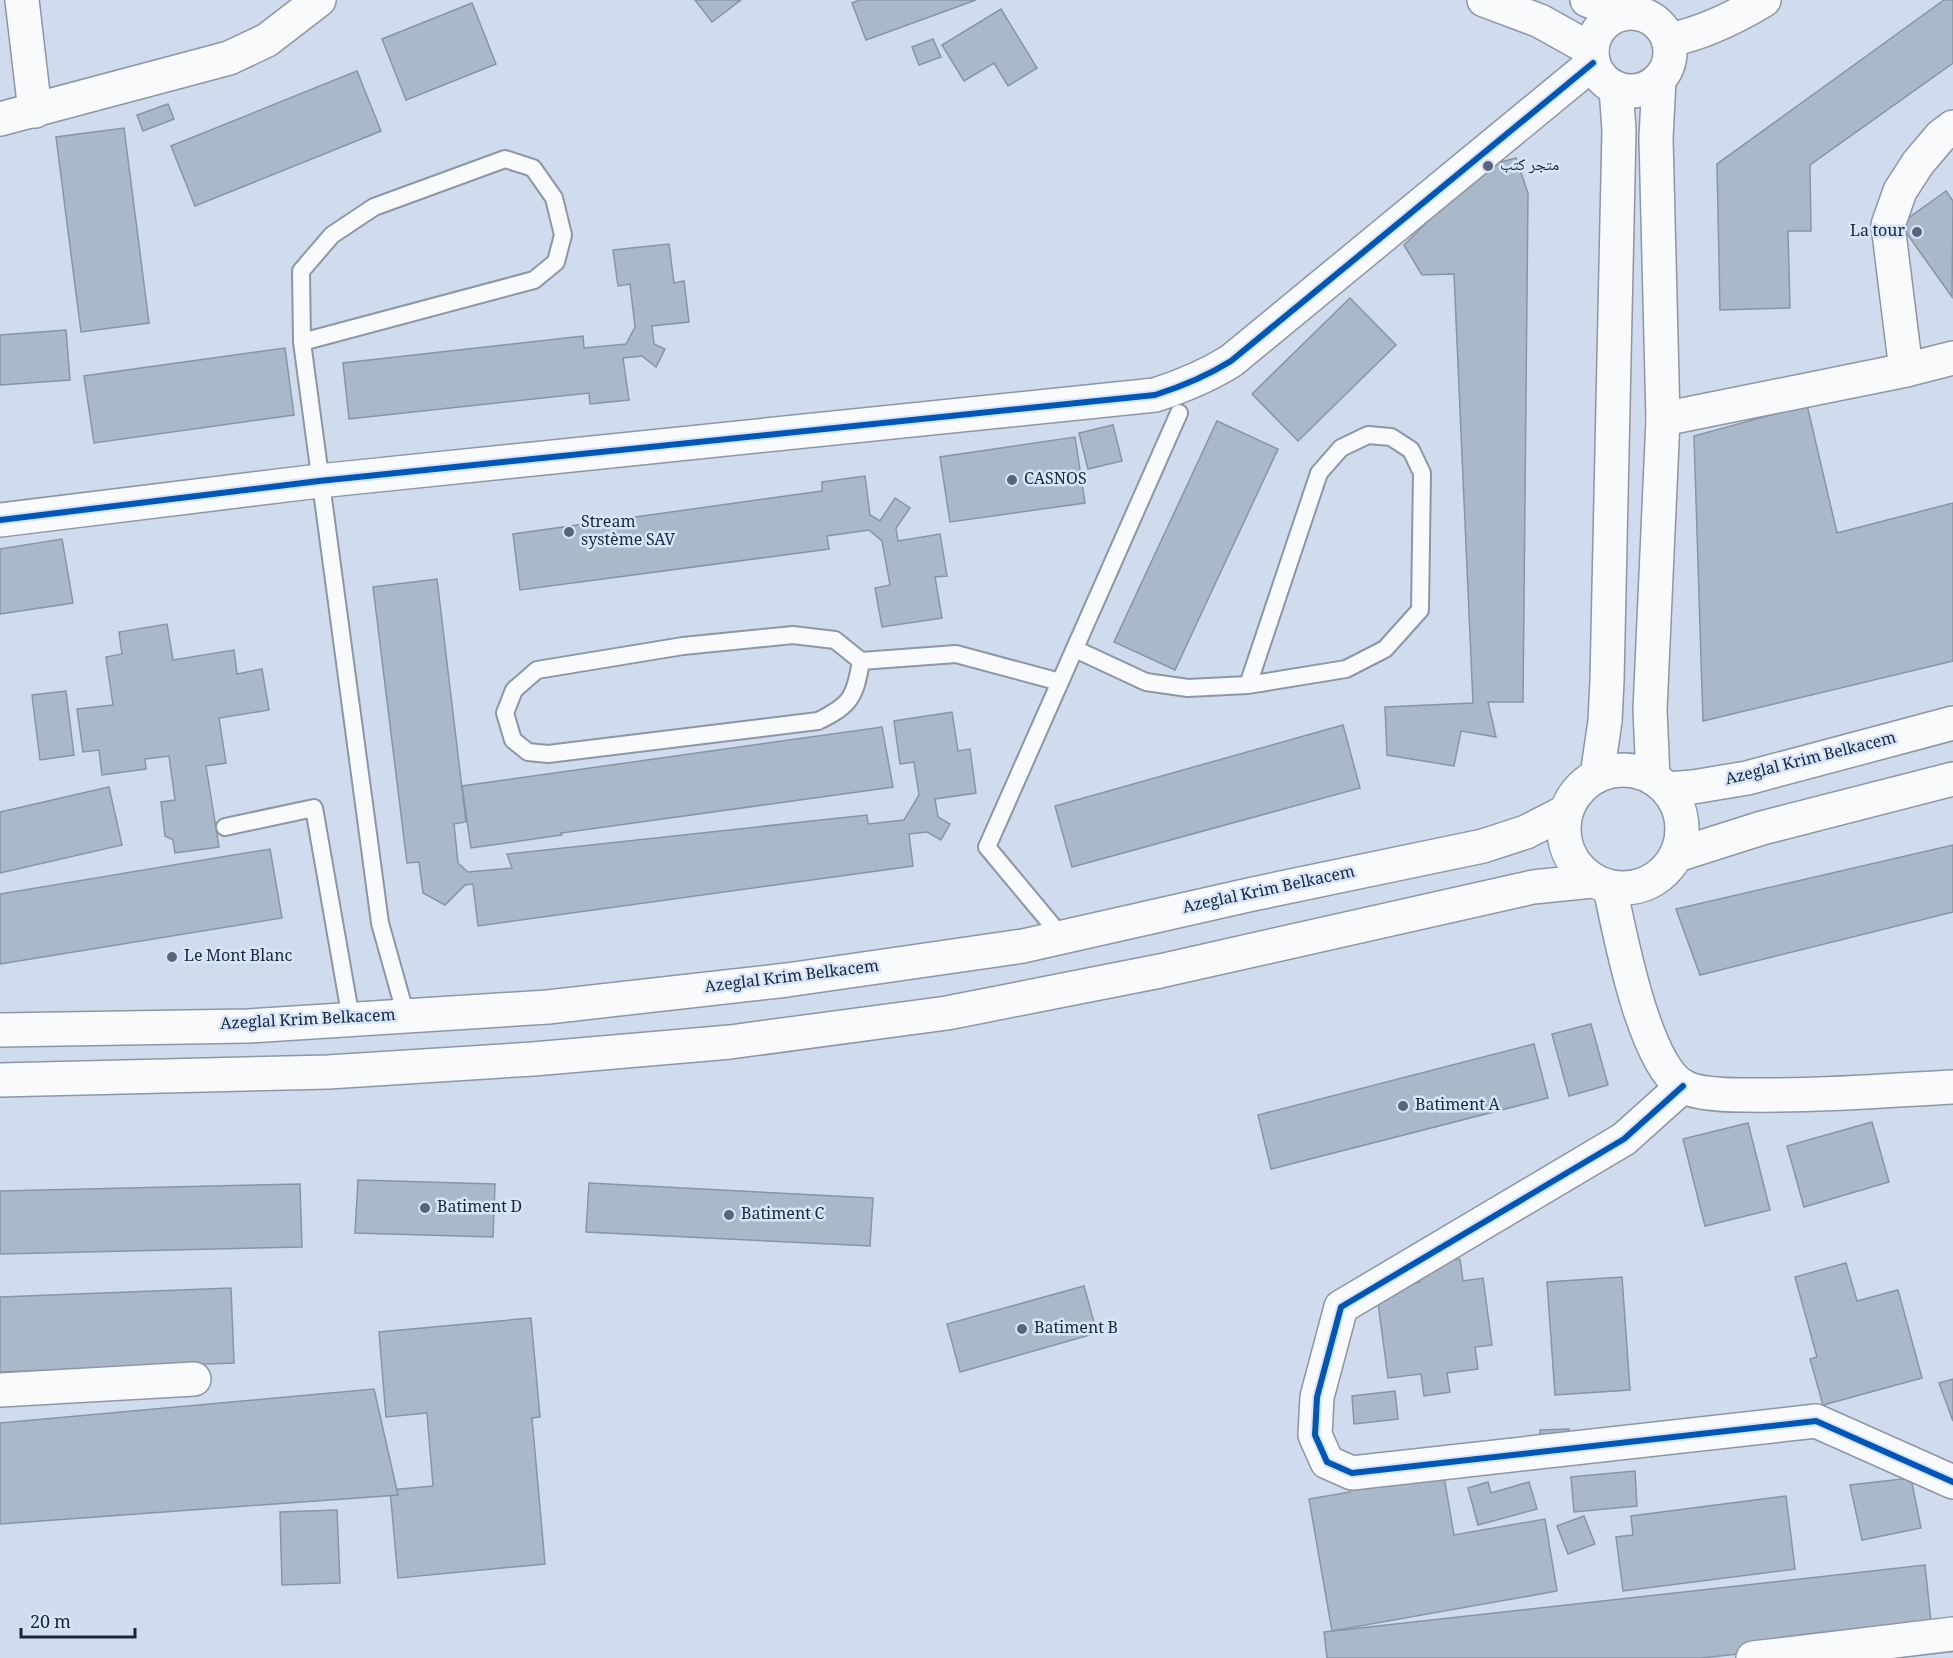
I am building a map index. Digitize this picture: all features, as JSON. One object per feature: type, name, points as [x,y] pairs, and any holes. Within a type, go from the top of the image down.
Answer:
[{"type":"street","points":[[22,0],[35,111]]},
{"type":"street","points":[[0,119],[229,57],[267,40],[319,0]]},
{"type":"street","points":[[1484,0],[1540,21],[1592,56]]},
{"type":"street","points":[[1587,0],[1622,14]]},
{"type":"street","points":[[1668,40],[1685,37],[1724,22],[1764,0]]},
{"type":"street","points":[[1634,13],[1645,16],[1655,22],[1668,40],[1669,61],[1659,79],[1639,90],[1616,88],[1606,82],[1598,74],[1592,56],[1594,38],[1601,27],[1622,14],[1634,13]]},
{"type":"street","points":[[0,520],[319,481],[1155,395],[1207,376],[1231,361],[1592,56]]},
{"type":"street","points":[[1659,79],[1656,138],[1663,419],[1650,710],[1660,783]]},
{"type":"street","points":[[1597,776],[1604,730],[1607,681],[1618,142],[1616,88]]},
{"type":"street","points":[[1906,370],[1888,225],[1900,191],[1941,136],[1953,127]]},
{"type":"street","points":[[1663,419],[1906,370],[1953,358]]},
{"type":"street","name":"Azeglal Krim Belkacem","points":[[1660,783],[1693,787],[1747,778],[1953,723]]},
{"type":"street","points":[[0,1080],[328,1072],[533,1059],[729,1042],[947,1013],[1160,971],[1533,887],[1601,884],[1630,889],[1649,883],[1665,872],[1677,855],[1682,838],[1682,821],[1677,804],[1660,783],[1636,771],[1618,770],[1597,776],[1585,783],[1573,796],[1565,812],[1563,832],[1567,851],[1576,868],[1601,884],[1619,932],[1644,1026],[1664,1068],[1683,1086],[1715,1094],[1787,1096],[1953,1087]]},
{"type":"street","points":[[1677,855],[1762,828],[1953,779]]},
{"type":"street","name":"Azeglal Krim Belkacem","points":[[0,1030],[248,1026],[548,1007],[787,980],[1023,946],[1253,894],[1484,846],[1526,832],[1565,812]]},
{"type":"street","points":[[1683,1086],[1624,1139],[1341,1307],[1317,1397],[1315,1435],[1327,1462],[1352,1473],[1816,1421],[1953,1482]]},
{"type":"street","points":[[0,1390],[194,1379]]},
{"type":"street","points":[[1753,1658],[1953,1634]]},
{"type":"lane","points":[[302,342],[534,280],[556,262],[563,235],[554,198],[533,168],[505,159],[374,207],[332,235],[301,271],[302,342],[380,923],[406,1016]]},
{"type":"lane","points":[[1062,937],[987,847],[1179,413]]},
{"type":"lane","points":[[1075,649],[1146,682],[1188,688],[1248,685],[1346,669],[1385,649],[1420,610],[1422,473],[1411,450],[1391,436],[1368,435],[1341,448],[1319,473],[1248,685]]},
{"type":"lane","points":[[861,661],[857,688],[840,710],[818,722],[549,754],[528,752],[513,740],[505,713],[514,690],[537,670],[683,646],[793,635],[835,640],[861,661],[956,654],[1060,682]]},
{"type":"lane","points":[[225,827],[314,808],[351,1019]]},
{"type":"building","points":[[695,0],[741,0],[712,22]]},
{"type":"building","points":[[860,0],[976,0],[866,40],[852,3]]},
{"type":"building","points":[[1944,0],[1953,0],[1953,63],[1810,165],[1811,231],[1788,231],[1790,308],[1720,310],[1717,164]]},
{"type":"building","points":[[472,3],[496,64],[406,100],[382,39]]},
{"type":"building","points":[[1001,9],[1037,68],[1008,86],[994,63],[964,81],[942,45]]},
{"type":"building","points":[[933,39],[941,57],[919,65],[912,47]]},
{"type":"building","points":[[357,71],[381,131],[195,206],[171,146]]},
{"type":"building","points":[[168,104],[174,119],[143,131],[137,115]]},
{"type":"building","points":[[124,128],[149,323],[81,332],[56,137]]},
{"type":"building","points":[[1516,158],[1528,193],[1523,702],[1488,702],[1496,737],[1461,731],[1454,766],[1387,755],[1385,707],[1473,703],[1454,274],[1422,275],[1404,245],[1482,167]]},
{"type":"building","points":[[1946,191],[1953,201],[1952,297],[1900,224]]},
{"type":"building","points":[[669,244],[674,283],[684,281],[689,322],[652,326],[654,344],[665,349],[656,367],[642,356],[623,358],[629,400],[590,404],[589,393],[349,419],[343,363],[583,336],[584,348],[626,344],[635,327],[630,284],[618,286],[613,250]]},
{"type":"building","points":[[1350,298],[1396,345],[1298,441],[1252,394]]},
{"type":"building","points":[[66,330],[70,380],[0,385],[0,335]]},
{"type":"building","points":[[285,348],[294,415],[94,443],[84,376]]},
{"type":"building","points":[[1807,405],[1837,533],[1953,503],[1953,661],[1703,721],[1694,436]]},
{"type":"building","points":[[1217,421],[1278,449],[1175,670],[1114,642]]},
{"type":"building","points":[[1113,425],[1122,461],[1088,469],[1079,433]]},
{"type":"building","name":"CASNOS","points":[[1075,437],[1085,503],[950,522],[940,457]]},
{"type":"building","points":[[865,476],[870,515],[880,521],[895,498],[910,508],[896,528],[898,541],[940,534],[947,576],[935,577],[942,618],[882,627],[875,588],[890,585],[882,541],[869,530],[827,536],[829,549],[520,590],[513,534],[822,491],[822,482]]},
{"type":"building","points":[[62,539],[73,603],[0,614],[0,549]]},
{"type":"building","points":[[437,579],[466,822],[454,824],[458,863],[468,872],[512,868],[507,854],[867,815],[868,824],[904,820],[919,795],[914,762],[900,764],[894,721],[952,712],[958,751],[970,749],[976,793],[935,799],[938,817],[950,824],[941,840],[927,832],[909,834],[913,866],[478,926],[473,884],[465,885],[445,905],[423,893],[419,862],[407,863],[373,587]]},
{"type":"building","points":[[167,624],[173,660],[234,650],[237,674],[262,669],[269,710],[219,718],[226,763],[206,766],[219,847],[175,853],[173,840],[165,836],[161,802],[175,800],[169,756],[145,759],[146,769],[102,775],[99,750],[83,752],[77,709],[113,705],[106,657],[122,654],[119,632]]},
{"type":"building","points":[[66,691],[74,755],[40,760],[32,695]]},
{"type":"building","points":[[1343,725],[1360,788],[1072,867],[1055,806]]},
{"type":"building","points":[[882,727],[893,787],[561,833],[562,835],[471,848],[462,786]]},
{"type":"building","points":[[109,787],[122,845],[0,873],[0,812]]},
{"type":"building","points":[[1953,845],[1953,912],[1700,975],[1676,909]]},
{"type":"building","points":[[270,849],[282,918],[0,964],[0,894]]},
{"type":"building","points":[[1591,1024],[1608,1085],[1569,1096],[1552,1034]]},
{"type":"building","name":"Batiment A","points":[[1534,1044],[1548,1098],[1271,1169],[1258,1115]]},
{"type":"building","points":[[1872,1122],[1889,1182],[1804,1207],[1787,1146]]},
{"type":"building","points":[[1748,1123],[1770,1210],[1705,1226],[1683,1139]]},
{"type":"building","name":"Batiment D","points":[[358,1180],[495,1184],[493,1237],[355,1233]]},
{"type":"building","name":"Batiment C","points":[[589,1183],[873,1198],[870,1246],[586,1232]]},
{"type":"building","points":[[300,1184],[302,1247],[0,1254],[0,1191]]},
{"type":"building","points":[[1460,1259],[1463,1281],[1483,1278],[1492,1345],[1475,1347],[1478,1369],[1447,1373],[1450,1392],[1424,1396],[1421,1374],[1388,1378],[1376,1288],[1420,1282],[1417,1265]]},
{"type":"building","points":[[1846,1263],[1857,1301],[1898,1290],[1922,1378],[1823,1405],[1810,1359],[1817,1357],[1795,1277]]},
{"type":"building","points":[[1622,1277],[1630,1390],[1555,1395],[1547,1282]]},
{"type":"building","name":"Batiment B","points":[[1084,1286],[1097,1333],[960,1372],[947,1324]]},
{"type":"building","points":[[231,1288],[234,1363],[0,1372],[0,1297]]},
{"type":"building","points":[[531,1318],[540,1417],[532,1418],[545,1564],[398,1578],[390,1490],[433,1486],[427,1413],[386,1417],[379,1332]]},
{"type":"building","points":[[1953,1379],[1953,1421],[1939,1383]]},
{"type":"building","points":[[374,1389],[398,1495],[0,1524],[0,1423]]},
{"type":"building","points":[[1395,1391],[1398,1419],[1354,1424],[1352,1396]]},
{"type":"building","points":[[1569,1429],[1570,1447],[1540,1447],[1540,1430]]},
{"type":"building","points":[[1442,1465],[1454,1535],[1545,1519],[1557,1591],[1332,1631],[1309,1499],[1350,1492],[1348,1481]]},
{"type":"building","points":[[1635,1471],[1637,1506],[1574,1512],[1571,1477]]},
{"type":"building","points":[[1911,1478],[1921,1528],[1862,1540],[1850,1485]]},
{"type":"building","points":[[1488,1482],[1491,1493],[1529,1482],[1537,1509],[1478,1525],[1468,1488]]},
{"type":"building","points":[[1786,1496],[1795,1569],[1623,1591],[1616,1537],[1633,1535],[1631,1516]]},
{"type":"building","points":[[337,1510],[340,1583],[282,1585],[280,1512]]},
{"type":"building","points":[[1584,1516],[1595,1544],[1568,1554],[1557,1526]]},
{"type":"building","points":[[1925,1565],[1932,1632],[1702,1658],[1327,1658],[1324,1632]]},
{"type":"cycle path","points":[[0,520],[319,481],[1155,395],[1194,380],[1231,361],[1593,63]]},
{"type":"cycle path","points":[[1683,1086],[1624,1139],[1341,1307],[1317,1397],[1315,1435],[1327,1462],[1352,1473],[1816,1421],[1953,1482]]},
{"type":"place","name":"متجر كتب","points":[[1488,166]]},
{"type":"place","name":"La tour","points":[[1917,232]]},
{"type":"place","name":"CASNOS","points":[[1012,480]]},
{"type":"place","name":"Stream système SAV","points":[[569,532]]},
{"type":"place","name":"Le Mont Blanc","points":[[172,957]]},
{"type":"place","name":"Batiment A","points":[[1403,1106]]},
{"type":"place","name":"Batiment D","points":[[425,1208]]},
{"type":"place","name":"Batiment C","points":[[729,1215]]},
{"type":"place","name":"Batiment B","points":[[1022,1329]]}]
